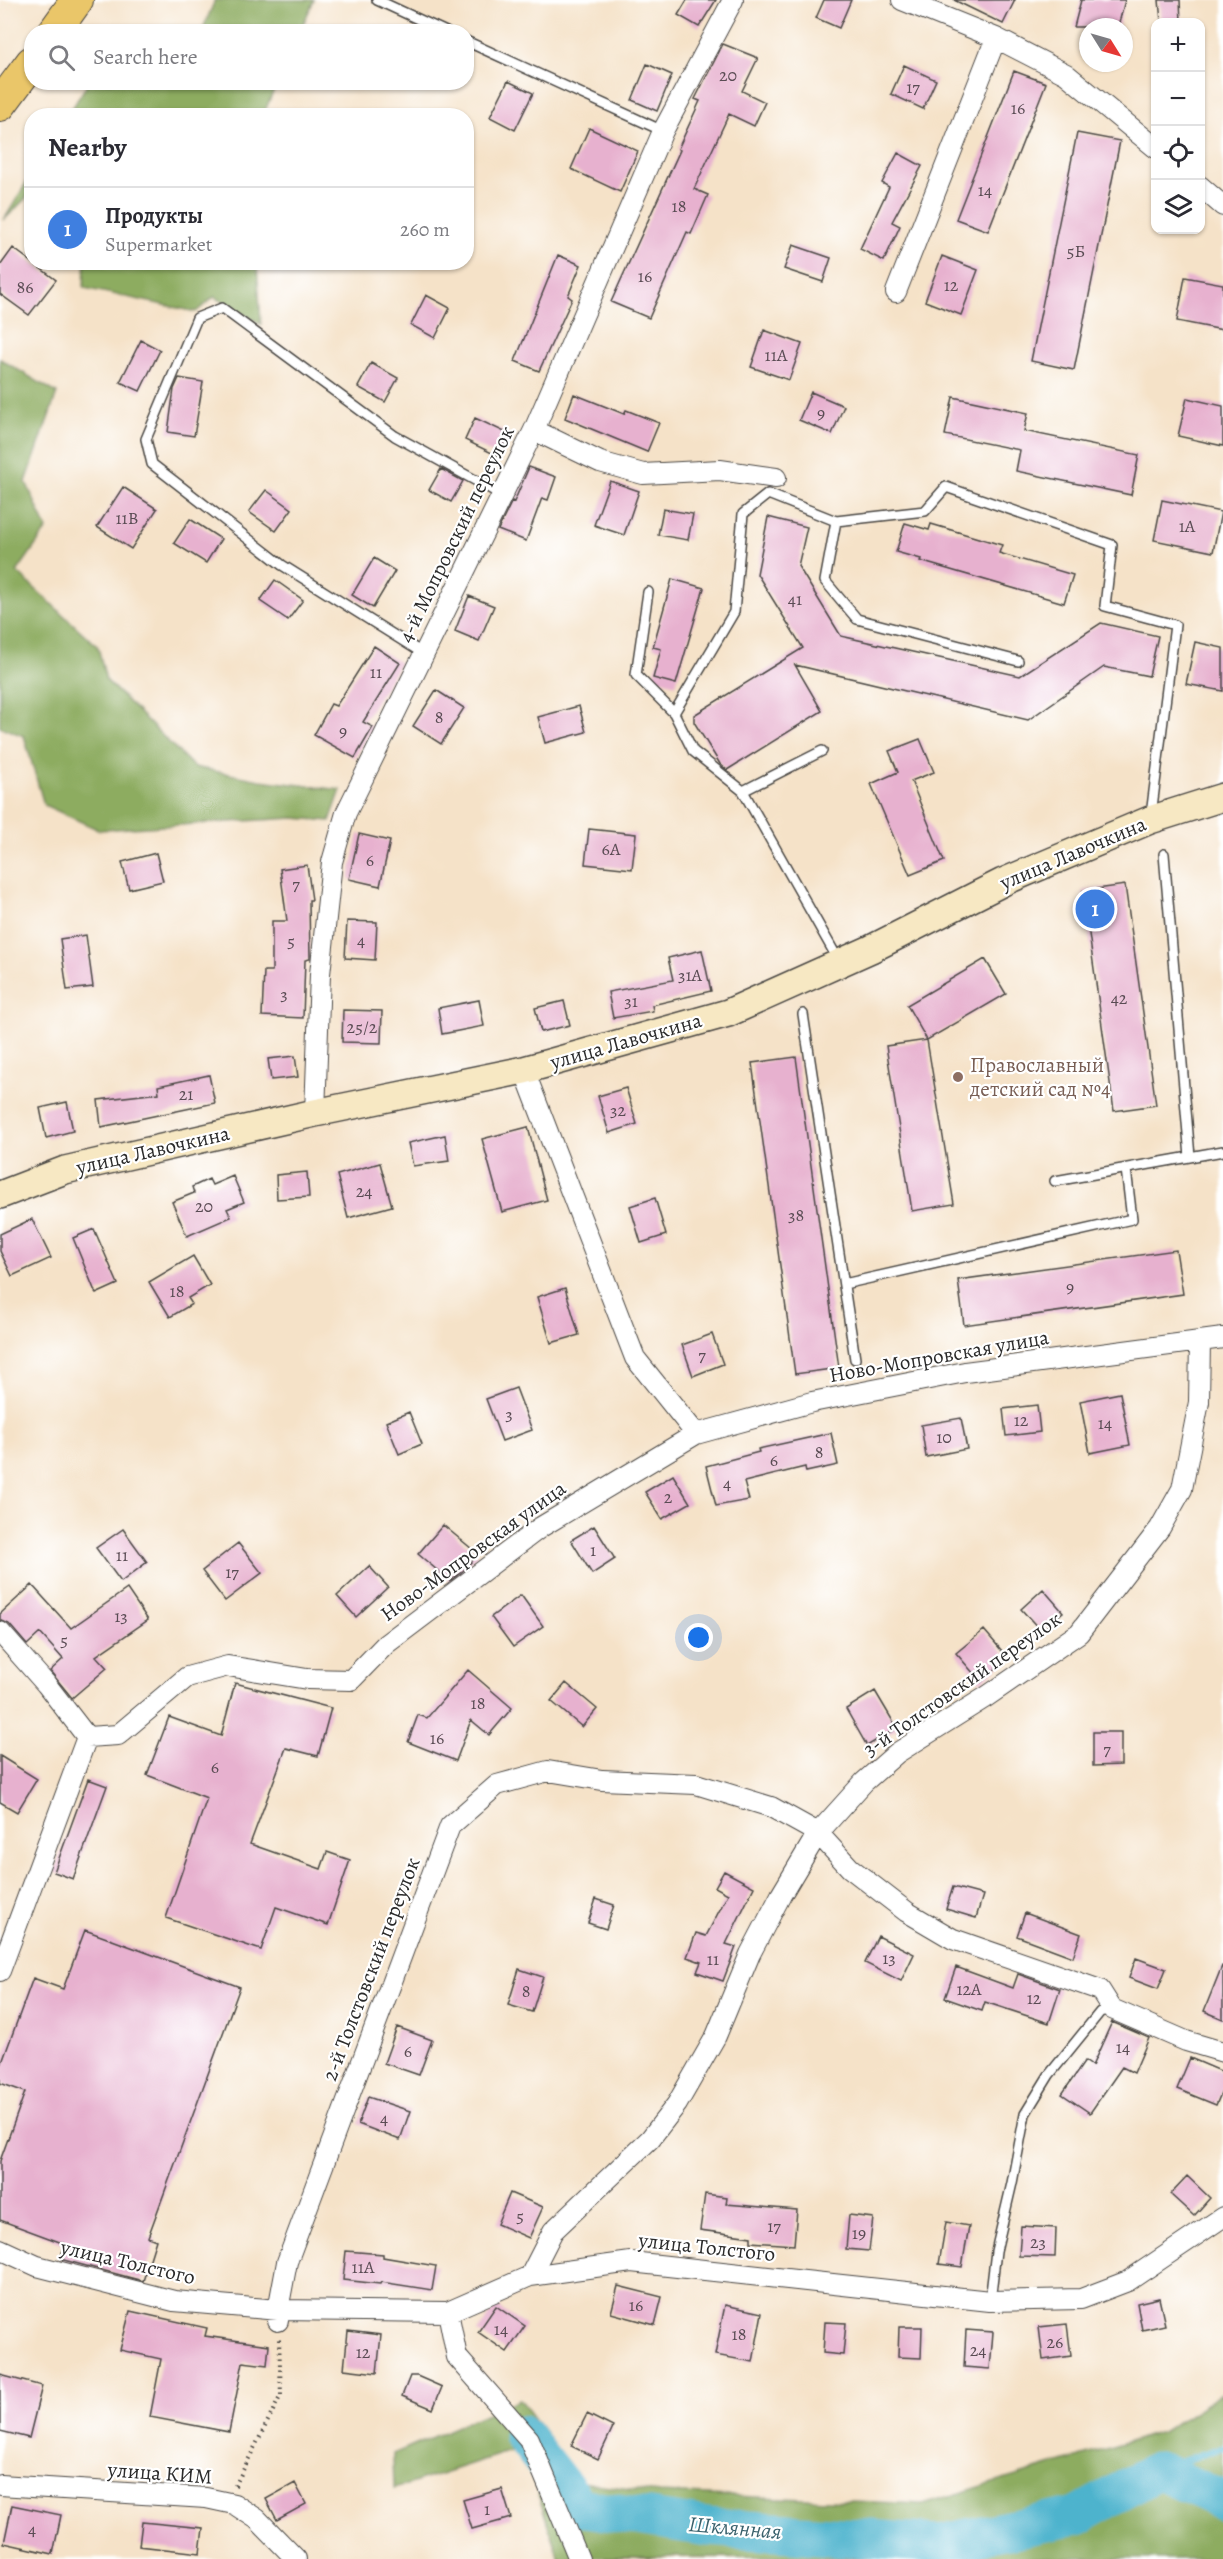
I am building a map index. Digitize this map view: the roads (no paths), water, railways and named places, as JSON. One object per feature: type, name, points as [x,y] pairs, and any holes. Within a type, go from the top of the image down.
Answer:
[{"type":"main road","points":[[60,24],[76,0]]},
{"type":"main road","points":[[0,105],[24,73]]},
{"type":"main road","name":"улица Лавочкина","points":[[0,1196],[65,1170],[315,1113],[524,1070],[728,1013],[840,963],[1003,882],[1150,820],[1223,797]]},
{"type":"street","name":"4-й Мопровский переулок","points":[[315,1113],[320,974],[332,862],[346,813],[534,430],[663,131],[733,0]]},
{"type":"street","points":[[902,0],[996,38],[1066,74],[1151,145]]},
{"type":"street","points":[[896,292],[996,38]]},
{"type":"street","points":[[1205,190],[1223,206]]},
{"type":"street","points":[[534,430],[600,462],[643,474],[720,470],[776,478]]},
{"type":"street","points":[[524,1070],[635,1358],[696,1434]]},
{"type":"street","name":"Ново-Мопровская улица","points":[[87,1737],[118,1735],[187,1677],[228,1666],[307,1679],[351,1680],[386,1644],[540,1527],[696,1434],[812,1402],[965,1372],[1223,1338]]},
{"type":"street","name":"3-й Толстовский переулок","points":[[530,2276],[553,2231],[650,2139],[677,2104],[716,2036],[750,1954],[781,1895],[818,1833],[864,1782],[897,1753],[986,1697],[1079,1633],[1160,1528],[1182,1489],[1199,1402],[1200,1341]]},
{"type":"street","points":[[0,1632],[46,1684],[87,1737],[0,1971]]},
{"type":"street","name":"2-й Толстовский переулок","points":[[278,2315],[287,2262],[450,1826],[497,1785],[548,1771],[602,1780],[696,1784],[771,1807],[818,1833],[850,1868],[916,1917],[953,1939],[1100,1990],[1112,2009]]},
{"type":"street","points":[[1112,2009],[1186,2041],[1223,2052]]},
{"type":"street","name":"улица Толстого","points":[[0,2249],[37,2266],[174,2301],[278,2315],[448,2313],[530,2276],[631,2262],[990,2301],[1081,2299],[1128,2281],[1223,2217]]},
{"type":"street","points":[[448,2313],[457,2357],[529,2439],[579,2559]]},
{"type":"street","name":"улица КИМ","points":[[0,2485],[206,2498],[234,2504],[257,2519],[296,2559]]},
{"type":"lane","points":[[377,0],[429,24]]},
{"type":"lane","points":[[474,45],[663,131]]},
{"type":"lane","points":[[424,654],[282,565],[152,464],[146,439],[196,318],[222,308],[396,436],[502,495]]},
{"type":"lane","points":[[674,713],[734,612],[743,514],[768,494],[836,521],[925,511],[946,488],[1112,545],[1105,606],[1175,625],[1150,820]]},
{"type":"lane","points":[[836,521],[825,582],[857,620],[1018,661]]},
{"type":"lane","points":[[648,592],[636,675],[674,713],[693,752],[743,791],[840,963]]},
{"type":"lane","points":[[743,791],[822,751]]},
{"type":"lane","points":[[1164,854],[1190,1157]]},
{"type":"lane","points":[[803,1014],[855,1359]]},
{"type":"lane","points":[[1055,1181],[1223,1151]]},
{"type":"lane","points":[[844,1284],[1131,1219],[1126,1169]]},
{"type":"lane","points":[[990,2301],[996,2251],[1025,2114],[1049,2075],[1100,2012],[1112,2009]]},
{"type":"waterway","name":"Шклянная","points":[[523,2435],[579,2507],[707,2527],[939,2544],[1077,2516],[1158,2470],[1223,2501]]},
{"type":"waterway","points":[[1158,2470],[1223,2447]]},
{"type":"place","name":"Продукты","points":[[1095,909]]},
{"type":"place","name":"Православный детский сад №4","points":[[958,1077]]}]
